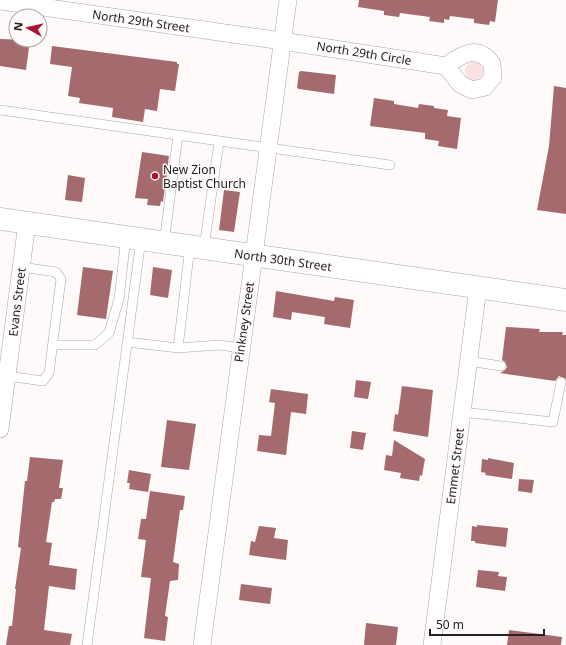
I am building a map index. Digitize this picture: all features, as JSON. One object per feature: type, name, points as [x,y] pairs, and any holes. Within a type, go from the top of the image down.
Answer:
[{"type":"main road","name":"North 30th Street","points":[[0,219],[566,300]]},
{"type":"street","name":"Pinkney Street","points":[[202,645],[240,348],[288,0]]},
{"type":"street","name":"North 29th Street","points":[[0,1],[282,41]]},
{"type":"street","name":"North 29th Circle","points":[[282,41],[446,66]]},
{"type":"street","name":"Evans Street","points":[[0,429],[27,223]]},
{"type":"street","name":"Emmet Street","points":[[432,645],[478,288]]},
{"type":"lane","points":[[0,110],[390,165]]},
{"type":"lane","points":[[164,243],[178,136]]},
{"type":"lane","points":[[178,348],[219,142]]},
{"type":"lane","points":[[86,645],[127,342],[134,238]]},
{"type":"lane","points":[[53,345],[95,345],[109,332],[134,238]]},
{"type":"lane","points":[[7,376],[43,381],[49,373],[53,345],[61,279],[56,272],[21,267]]},
{"type":"lane","points":[[127,342],[178,348],[219,345],[240,348]]},
{"type":"lane","points":[[468,361],[501,366]]},
{"type":"lane","points":[[462,412],[553,422],[561,382]]},
{"type":"shaded area","points":[[474,62],[480,65],[483,71],[480,77],[474,80],[468,77],[465,71],[468,65]]},
{"type":"building","points":[[359,0],[498,0],[495,22],[490,21],[489,25],[474,23],[474,19],[450,16],[449,20],[444,19],[444,23],[429,21],[430,17],[400,13],[399,17],[384,15],[384,11],[358,7]]},
{"type":"building","points":[[0,39],[8,39],[8,48],[29,48],[26,70],[0,66]]},
{"type":"building","points":[[52,46],[177,62],[177,64],[179,64],[175,91],[160,89],[157,111],[145,109],[143,122],[112,117],[113,108],[79,103],[80,98],[68,96],[72,67],[50,64]]},
{"type":"building","points":[[299,72],[336,75],[334,94],[297,88]]},
{"type":"building","points":[[554,86],[566,88],[566,214],[537,210],[549,146]]},
{"type":"building","points":[[374,98],[394,101],[394,104],[418,108],[419,104],[448,110],[447,116],[461,118],[457,149],[438,146],[439,141],[425,139],[425,133],[370,126]]},
{"type":"building","points":[[142,152],[169,156],[163,202],[161,201],[160,206],[147,205],[148,199],[135,198]]},
{"type":"building","points":[[68,175],[85,178],[82,202],[65,200]]},
{"type":"building","points":[[224,190],[240,192],[234,232],[219,230]]},
{"type":"building","points":[[83,267],[113,271],[106,319],[77,315]]},
{"type":"building","points":[[153,267],[172,270],[168,298],[150,295]]},
{"type":"building","points":[[276,291],[334,301],[335,297],[354,300],[350,328],[324,324],[325,317],[292,312],[291,320],[273,317]]},
{"type":"building","points":[[506,327],[540,329],[539,332],[563,332],[562,335],[566,335],[566,379],[559,376],[555,381],[500,373],[507,367],[505,362],[502,360]]},
{"type":"building","points":[[356,380],[371,382],[368,399],[354,397]]},
{"type":"building","points":[[402,386],[433,390],[428,437],[393,431],[395,414],[398,415]]},
{"type":"building","points":[[271,389],[308,394],[306,414],[291,412],[286,455],[257,451],[259,435],[271,436],[275,403],[269,402]]},
{"type":"building","points":[[167,420],[196,424],[189,470],[161,467]]},
{"type":"building","points":[[352,431],[366,433],[363,450],[350,448]]},
{"type":"building","points":[[394,440],[425,459],[422,476],[420,475],[419,481],[400,478],[401,473],[384,470],[386,455],[392,456]]},
{"type":"building","points":[[30,457],[63,460],[59,488],[63,488],[61,499],[55,499],[54,502],[52,502],[46,542],[52,543],[49,565],[77,569],[75,590],[49,586],[44,630],[72,634],[70,645],[6,645],[9,626],[12,626],[15,589],[21,548],[18,547],[25,481],[27,481]]},
{"type":"building","points":[[488,458],[514,463],[512,479],[485,475],[486,473],[481,472],[482,459],[488,460]]},
{"type":"building","points":[[129,470],[151,474],[148,492],[129,489],[130,483],[127,483]]},
{"type":"building","points":[[519,479],[534,480],[532,493],[518,491]]},
{"type":"building","points":[[150,491],[185,496],[183,510],[180,510],[173,562],[179,564],[178,580],[170,581],[165,616],[168,617],[165,641],[144,638],[151,578],[141,577],[146,540],[138,539],[141,519],[146,519]]},
{"type":"building","points":[[477,525],[508,528],[506,547],[475,543],[475,541],[471,541],[472,526],[477,527]]},
{"type":"building","points":[[259,526],[276,528],[274,538],[288,540],[286,560],[249,555],[251,541],[255,542]]},
{"type":"building","points":[[478,570],[499,572],[498,576],[507,577],[505,591],[476,587]]},
{"type":"building","points":[[241,584],[272,588],[270,604],[239,600]]},
{"type":"building","points":[[366,623],[398,627],[396,645],[364,645]]},
{"type":"building","points":[[509,630],[562,637],[561,645],[507,645]]},
{"type":"place","name":"New Zion Baptist Church","points":[[155,176]]}]
